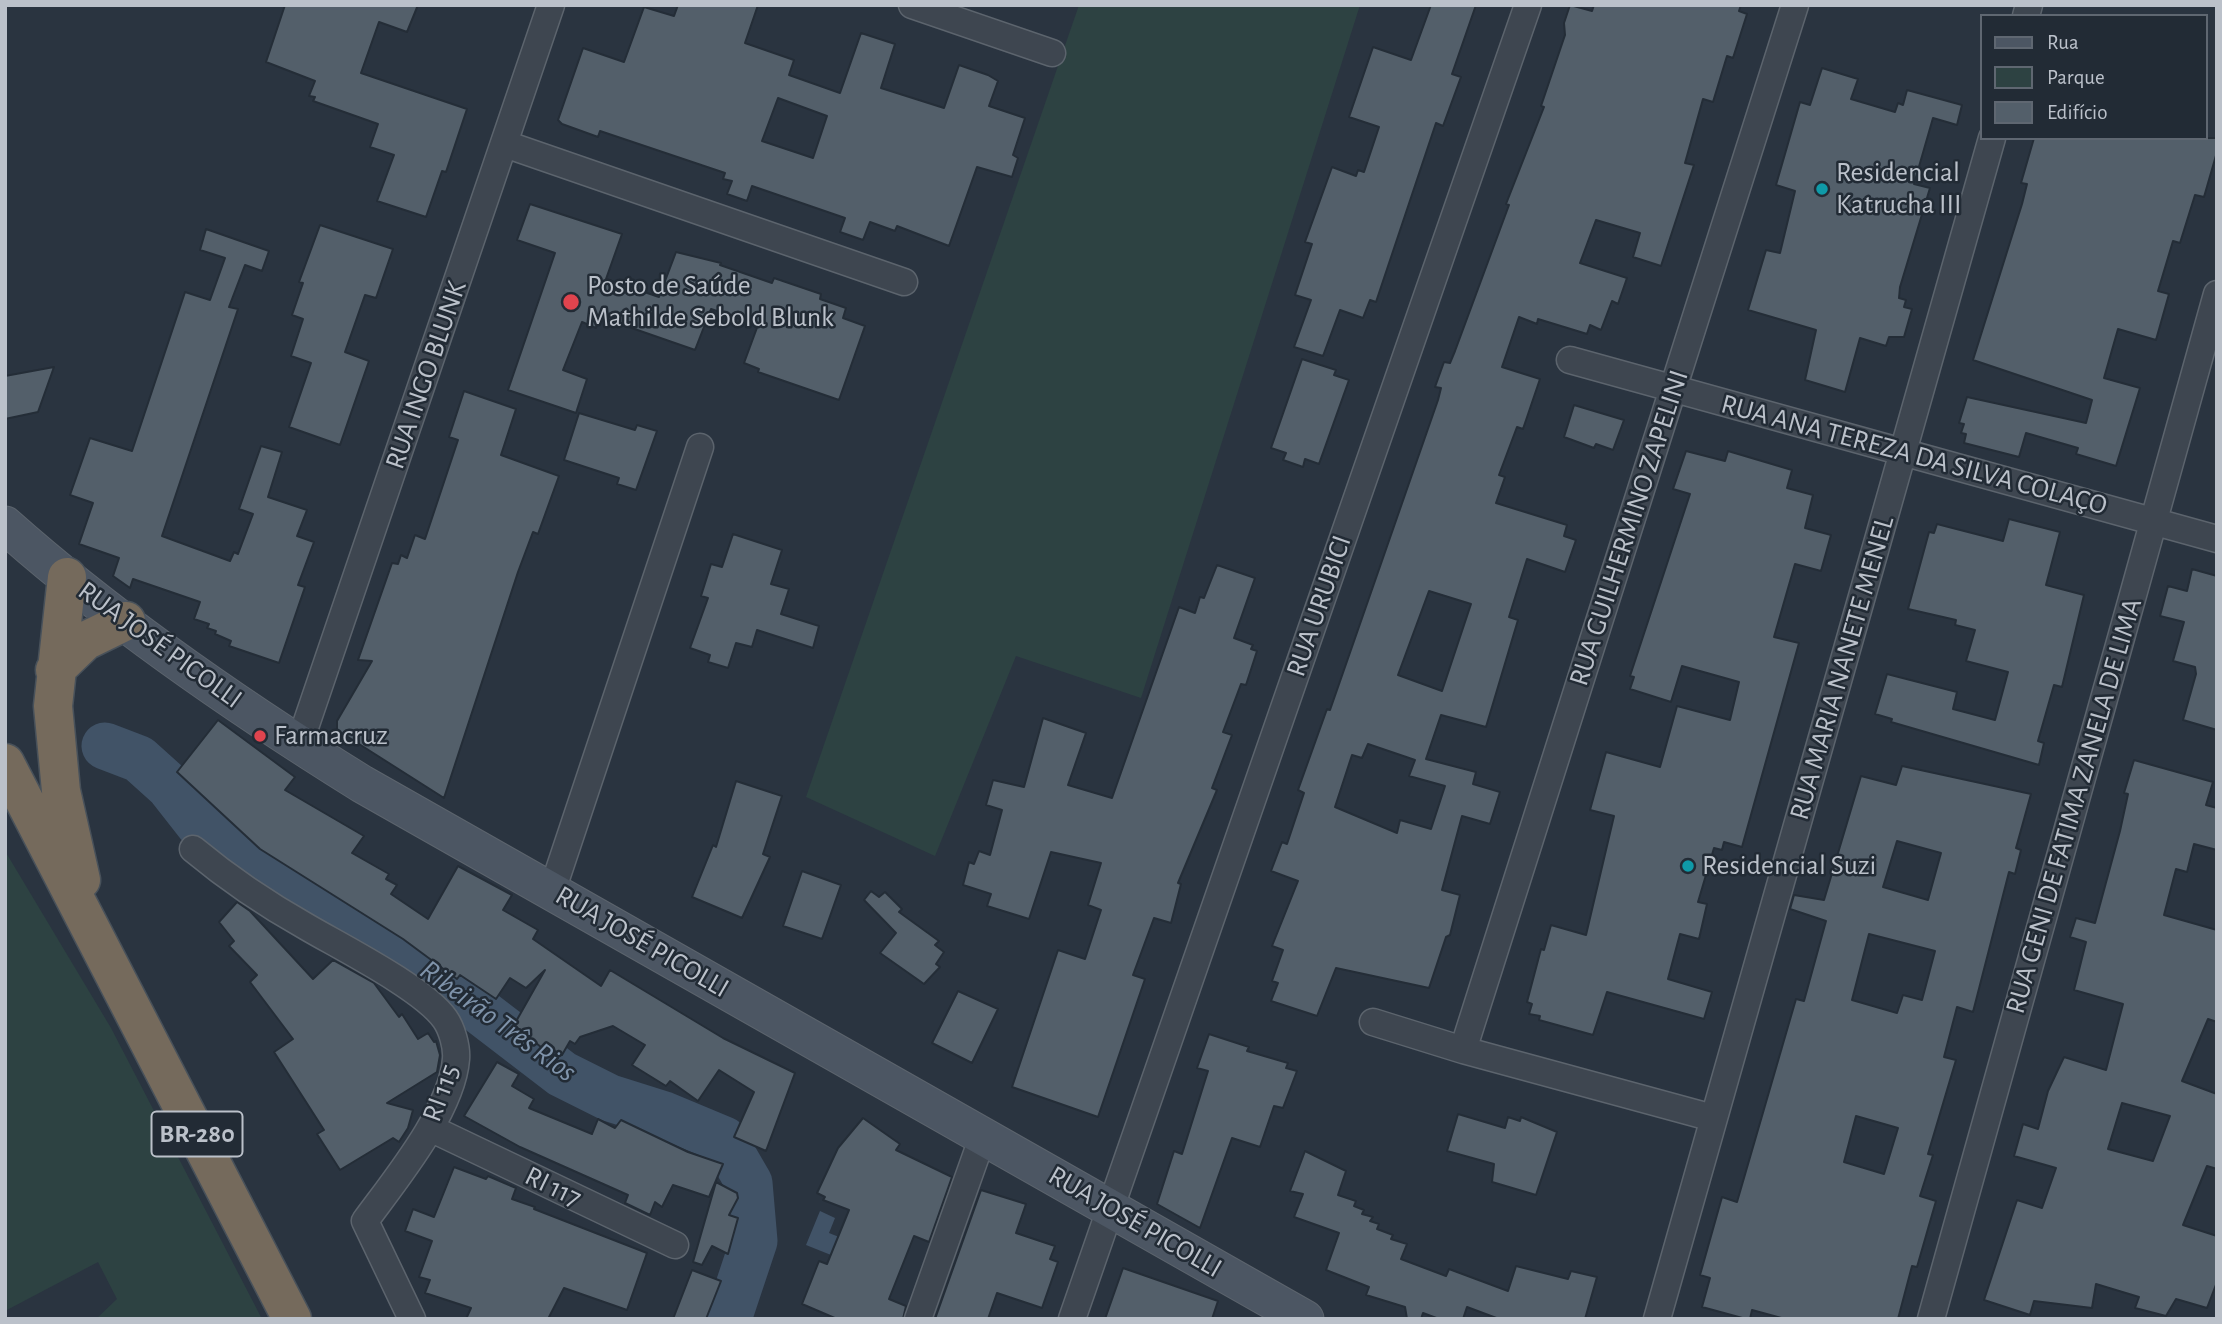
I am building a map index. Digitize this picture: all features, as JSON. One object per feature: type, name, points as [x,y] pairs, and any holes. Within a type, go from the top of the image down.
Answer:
[{"type":"highway","points":[[67,577],[53,706],[61,792],[76,861],[101,949]]},
{"type":"highway","points":[[55,670],[85,641],[126,621]]},
{"type":"highway","name":"BR-280","points":[[5,763],[292,1319]]},
{"type":"highway","points":[[5,808],[101,949]]},
{"type":"street","name":"RUA INGO BLUNK","points":[[299,745],[551,5]]},
{"type":"street","points":[[912,5],[1052,53]]},
{"type":"street","name":"RUA URUBICI","points":[[1072,1319],[1528,5]]},
{"type":"street","name":"RUA GUILHERMINO ZAPELINI","points":[[1463,1050],[1795,5]]},
{"type":"street","name":"RUA MARIA NANETE MENEL","points":[[1657,1319],[1991,140]]},
{"type":"street","points":[[505,144],[904,282]]},
{"type":"street","name":"RUA GENI DE FATIMA ZANELA DE LIMA","points":[[1931,1319],[2217,294]]},
{"type":"street","name":"RUA ANA TEREZA DA SILVA COLAÇO","points":[[1570,360],[1905,451],[2217,540]]},
{"type":"street","points":[[552,891],[701,447]]},
{"type":"street","name":"RUA JOSÉ PICOLLI","points":[[5,525],[67,577],[299,745],[1305,1319]]},
{"type":"street","name":"RI 115","points":[[192,849],[235,884],[347,948],[427,1002],[445,1019],[453,1037],[456,1059],[430,1128],[365,1221],[412,1319]]},
{"type":"street","points":[[1373,1022],[1463,1050],[1713,1118]]},
{"type":"street","name":"RI 117","points":[[430,1128],[675,1245]]},
{"type":"street","points":[[918,1319],[983,1136]]},
{"type":"green space","points":[[1079,5],[1360,5],[1141,698],[1016,656],[935,856],[806,797]]},
{"type":"green space","points":[[5,851],[111,1028],[262,1319],[96,1319],[117,1299],[98,1262],[5,1311]]},
{"type":"water","points":[[820,1211],[835,1218],[829,1233],[839,1237],[831,1255],[806,1245]]},
{"type":"building","points":[[285,5],[418,5],[407,32],[379,22],[361,73],[467,109],[446,172],[442,171],[426,217],[377,201],[394,155],[370,147],[378,124],[313,101],[315,97],[309,96],[315,81],[266,62]]},
{"type":"building","points":[[678,5],[758,5],[745,43],[794,60],[789,75],[840,93],[861,33],[895,44],[881,88],[944,108],[959,65],[988,75],[998,81],[989,106],[1025,118],[1013,155],[1018,158],[1012,177],[977,167],[949,246],[897,226],[895,231],[870,222],[863,240],[840,232],[845,218],[752,186],[747,201],[727,194],[732,181],[723,179],[725,173],[600,131],[598,137],[562,124],[558,120],[583,48],[624,62],[644,7],[674,16]],"holes":[[[778,98],[827,116],[813,158],[762,141]]]},
{"type":"building","points":[[1431,5],[1476,5],[1452,74],[1461,77],[1443,126],[1436,123],[1376,302],[1370,300],[1363,318],[1340,310],[1323,356],[1294,347],[1311,300],[1295,295],[1312,244],[1305,242],[1332,167],[1356,176],[1358,170],[1364,172],[1379,127],[1349,117],[1373,47],[1411,60]]},
{"type":"building","points":[[1570,5],[1592,11],[1594,5],[1741,5],[1739,11],[1747,14],[1733,58],[1727,56],[1713,102],[1703,99],[1685,163],[1694,165],[1661,266],[1633,257],[1640,233],[1596,220],[1580,263],[1627,278],[1618,304],[1612,301],[1601,330],[1590,325],[1587,334],[1538,319],[1537,324],[1519,317],[1502,367],[1540,379],[1523,429],[1517,427],[1499,475],[1505,477],[1496,503],[1567,525],[1564,536],[1576,540],[1565,572],[1527,559],[1509,617],[1518,620],[1486,727],[1441,715],[1426,759],[1476,772],[1473,784],[1500,792],[1490,824],[1462,816],[1442,890],[1460,895],[1450,935],[1446,937],[1429,988],[1336,968],[1317,1016],[1271,1001],[1278,983],[1272,981],[1283,950],[1272,946],[1298,881],[1271,871],[1282,842],[1287,844],[1304,793],[1298,790],[1327,709],[1330,710],[1438,400],[1441,388],[1435,387],[1444,362],[1450,363],[1455,351],[1509,205],[1506,204],[1544,107],[1541,106],[1565,35],[1564,23]],"holes":[[[1429,591],[1471,604],[1442,691],[1398,675]],[[1368,744],[1415,760],[1409,776],[1445,786],[1431,829],[1400,820],[1397,833],[1335,807],[1352,755],[1362,758]]]},
{"type":"building","points":[[1822,68],[1858,79],[1851,99],[1895,112],[1898,103],[1903,105],[1907,90],[1962,105],[1957,125],[1933,118],[1914,184],[1930,188],[1900,287],[1899,298],[1906,300],[1904,307],[1912,309],[1904,337],[1889,337],[1886,346],[1860,338],[1845,392],[1805,380],[1816,330],[1748,310],[1766,250],[1780,253],[1795,191],[1776,185],[1800,102],[1810,105]]},
{"type":"building","points":[[2217,138],[2217,152],[2204,197],[2195,195],[2180,243],[2173,241],[2158,291],[2169,294],[2156,340],[2118,329],[2104,378],[2140,388],[2116,466],[2076,454],[2078,448],[2026,433],[2019,457],[1964,443],[1966,434],[1961,433],[1964,424],[1959,423],[1967,397],[2086,423],[2092,400],[1973,360],[2022,204],[2027,184],[2021,183],[2033,140]]},
{"type":"building","points":[[530,204],[622,234],[606,279],[659,297],[676,252],[721,263],[720,265],[772,283],[774,278],[821,294],[820,299],[846,308],[843,318],[865,326],[839,400],[758,372],[759,369],[744,363],[758,325],[711,309],[695,350],[600,317],[596,328],[582,322],[563,370],[587,379],[576,413],[508,390],[555,253],[517,240]]},
{"type":"building","points":[[320,225],[393,249],[376,298],[365,295],[345,352],[369,361],[340,445],[289,427],[311,363],[291,356],[303,319],[292,315],[303,283],[299,282]]},
{"type":"building","points":[[206,229],[269,251],[262,271],[245,265],[229,307],[238,309],[162,536],[230,561],[234,552],[238,554],[253,514],[239,509],[261,446],[282,452],[268,497],[307,510],[297,536],[314,542],[298,585],[305,587],[279,663],[229,646],[231,641],[207,628],[209,624],[194,619],[200,602],[133,579],[130,588],[113,576],[119,558],[79,544],[93,503],[70,495],[90,438],[132,451],[185,292],[210,300],[225,258],[200,250]]},
{"type":"building","points":[[1302,359],[1336,370],[1334,375],[1349,380],[1319,464],[1305,459],[1303,467],[1283,460],[1286,453],[1271,448]]},
{"type":"building","points":[[54,367],[38,412],[5,419],[5,376]]},
{"type":"building","points":[[464,391],[516,409],[501,455],[559,476],[538,534],[533,532],[518,572],[444,798],[337,730],[337,721],[372,661],[358,660],[392,563],[398,564],[401,555],[407,558],[415,535],[425,539],[458,440],[449,437]]},
{"type":"building","points":[[1574,405],[1624,420],[1613,450],[1596,444],[1594,448],[1564,437]]},
{"type":"building","points":[[579,413],[635,430],[637,425],[657,431],[636,490],[617,484],[619,478],[564,460]]},
{"type":"building","points":[[1686,451],[1725,461],[1728,451],[1792,470],[1787,488],[1813,495],[1805,528],[1831,535],[1821,571],[1795,564],[1774,637],[1799,643],[1742,847],[1724,842],[1722,850],[1714,848],[1698,902],[1707,904],[1699,939],[1680,934],[1668,979],[1712,992],[1704,1019],[1607,992],[1593,1035],[1539,1020],[1540,1016],[1529,1014],[1532,1004],[1527,1002],[1541,949],[1544,950],[1551,925],[1586,935],[1614,816],[1590,810],[1606,752],[1660,767],[1677,706],[1730,720],[1739,682],[1682,666],[1671,702],[1630,689],[1634,677],[1630,676],[1690,494],[1673,489]]},
{"type":"building","points":[[2009,519],[2060,532],[2046,585],[2084,595],[2062,687],[2054,685],[2038,741],[2044,743],[2039,765],[1891,722],[1892,719],[1875,714],[1887,674],[1957,692],[1953,709],[1995,720],[2008,672],[1966,661],[1975,630],[1955,625],[1956,620],[1908,609],[1929,532],[1934,533],[1937,524],[2003,541]]},
{"type":"building","points":[[733,534],[782,550],[771,584],[789,589],[781,614],[819,626],[813,648],[757,630],[752,647],[736,643],[728,668],[708,662],[710,655],[690,648],[708,598],[701,596],[711,564],[722,567]]},
{"type":"building","points":[[1217,565],[1255,578],[1234,638],[1253,645],[1251,649],[1257,651],[1246,685],[1241,684],[1223,732],[1232,735],[1212,788],[1217,790],[1178,883],[1181,884],[1171,923],[1154,918],[1133,975],[1145,979],[1098,1117],[1012,1087],[1058,950],[1085,959],[1101,910],[1088,905],[1101,863],[1051,852],[1029,919],[987,906],[991,894],[963,885],[969,862],[974,864],[979,851],[990,855],[1002,810],[986,805],[993,780],[1024,787],[1043,718],[1086,733],[1068,785],[1112,798],[1179,607],[1195,613],[1200,597],[1204,598]]},
{"type":"building","points":[[2192,569],[2217,576],[2217,730],[2183,720],[2196,674],[2195,667],[2173,661],[2184,622],[2160,616],[2168,586],[2187,591]]},
{"type":"building","points":[[218,720],[295,777],[285,790],[364,836],[352,853],[389,874],[386,879],[397,885],[391,894],[428,919],[458,866],[512,895],[503,910],[538,930],[533,939],[601,986],[610,970],[723,1038],[795,1073],[766,1151],[734,1137],[754,1092],[719,1070],[698,1101],[670,1081],[666,1086],[632,1065],[645,1045],[613,1026],[580,1037],[575,1044],[570,1041],[562,1055],[550,1048],[547,1052],[514,1025],[545,970],[526,988],[510,978],[496,999],[460,975],[457,979],[403,939],[260,849],[177,772]]},
{"type":"building","points":[[2134,760],[2213,782],[2206,805],[2217,808],[2217,850],[2194,844],[2187,872],[2176,869],[2164,915],[2217,930],[2217,1022],[2208,1019],[2182,1081],[2217,1094],[2217,1169],[2207,1166],[2183,1225],[2217,1236],[2217,1282],[2207,1308],[2176,1299],[2166,1316],[2135,1308],[2139,1297],[2096,1284],[2092,1308],[2034,1301],[2030,1315],[1984,1300],[2017,1200],[2042,1208],[2056,1168],[2014,1156],[2023,1124],[2038,1129],[2048,1091],[2064,1057],[2106,1070],[2123,1004],[2074,990],[2086,942],[2070,937],[2076,918],[2095,923],[2120,831],[2128,794],[2124,793]],"holes":[[[2122,1103],[2170,1116],[2153,1161],[2108,1149]]]},
{"type":"building","points":[[1902,766],[2031,794],[2016,848],[2021,850],[2015,874],[2009,872],[1973,1012],[1957,1007],[1944,1057],[1956,1060],[1928,1154],[1933,1155],[1920,1196],[1936,1201],[1917,1267],[1912,1266],[1898,1319],[1785,1319],[1752,1310],[1750,1319],[1746,1319],[1702,1307],[1710,1278],[1700,1275],[1722,1197],[1737,1202],[1796,999],[1804,1001],[1826,921],[1790,909],[1794,895],[1824,900],[1861,776],[1896,785]],"holes":[[[1897,841],[1941,853],[1928,900],[1883,887]],[[1869,934],[1935,951],[1922,1000],[1903,995],[1897,1013],[1852,1000]],[[1856,1116],[1898,1128],[1884,1174],[1844,1162]]]},
{"type":"building","points":[[736,781],[782,796],[763,854],[770,857],[742,918],[692,897],[713,845],[716,847]]},
{"type":"building","points":[[802,871],[841,885],[822,939],[783,926]]},
{"type":"building","points":[[871,891],[879,897],[885,892],[902,909],[899,912],[939,941],[935,945],[944,952],[936,964],[940,967],[924,984],[880,953],[896,933],[864,900]]},
{"type":"building","points":[[237,902],[250,911],[313,979],[333,960],[374,983],[399,1017],[402,1014],[418,1039],[428,1033],[434,1042],[436,1041],[440,1055],[437,1072],[387,1103],[413,1110],[408,1128],[399,1142],[393,1138],[340,1170],[317,1134],[324,1130],[274,1052],[293,1039],[250,982],[257,975],[229,946],[234,941],[219,922]]},
{"type":"building","points":[[958,991],[998,1009],[972,1063],[932,1043]]},
{"type":"building","points":[[1209,1034],[1249,1047],[1247,1051],[1288,1063],[1286,1068],[1297,1071],[1283,1108],[1274,1106],[1260,1147],[1232,1138],[1200,1228],[1157,1204],[1174,1151],[1182,1154],[1208,1071],[1197,1068]]},
{"type":"building","points":[[497,1062],[519,1074],[512,1086],[534,1099],[529,1108],[592,1134],[598,1119],[615,1128],[621,1120],[688,1152],[723,1164],[709,1197],[673,1185],[662,1207],[655,1202],[650,1215],[625,1203],[628,1195],[520,1147],[464,1116]]},
{"type":"building","points":[[1458,1114],[1505,1128],[1508,1117],[1520,1121],[1521,1117],[1557,1132],[1536,1195],[1492,1182],[1494,1164],[1447,1151]]},
{"type":"building","points":[[863,1118],[900,1144],[896,1150],[952,1177],[929,1242],[914,1236],[889,1299],[906,1306],[903,1319],[837,1319],[802,1304],[819,1261],[827,1264],[849,1210],[823,1200],[825,1197],[817,1193],[838,1148]]},
{"type":"building","points":[[1305,1151],[1346,1171],[1338,1195],[1356,1201],[1354,1206],[1364,1210],[1362,1214],[1373,1217],[1370,1221],[1379,1224],[1377,1229],[1393,1235],[1391,1239],[1407,1244],[1401,1259],[1446,1276],[1449,1269],[1508,1291],[1516,1266],[1568,1279],[1571,1271],[1597,1277],[1585,1319],[1499,1319],[1467,1307],[1463,1319],[1439,1319],[1423,1313],[1421,1319],[1407,1319],[1405,1307],[1366,1295],[1369,1287],[1326,1270],[1339,1233],[1294,1217],[1303,1194],[1290,1191]]},
{"type":"building","points":[[454,1167],[486,1179],[488,1176],[516,1188],[512,1199],[647,1253],[627,1310],[564,1288],[548,1319],[466,1319],[471,1308],[425,1293],[430,1280],[419,1277],[432,1241],[405,1231],[413,1209],[434,1217]]},
{"type":"building","points":[[716,1182],[737,1193],[738,1198],[729,1215],[738,1218],[728,1254],[712,1246],[702,1265],[693,1262]]},
{"type":"building","points":[[981,1190],[1026,1204],[1016,1233],[1055,1246],[1050,1259],[1058,1262],[1042,1308],[997,1293],[988,1319],[935,1319]]},
{"type":"building","points":[[1123,1268],[1218,1301],[1212,1319],[1105,1319]]},
{"type":"building","points":[[692,1270],[721,1281],[706,1319],[673,1319]]},
{"type":"waterway","name":"Ribeirão Três Rios","points":[[105,746],[139,759],[169,786],[198,823],[248,867],[336,908],[376,950],[412,959],[562,1074],[610,1098],[664,1115],[724,1140],[749,1183],[754,1241],[728,1319]]},
{"type":"place","name":"Residencial Katrucha III","points":[[1822,189]]},
{"type":"place","name":"Posto de Saúde Mathilde Sebold Blunk","points":[[571,302]]},
{"type":"place","name":"Farmacruz","points":[[260,736]]},
{"type":"place","name":"Residencial Suzi","points":[[1688,866]]}]
